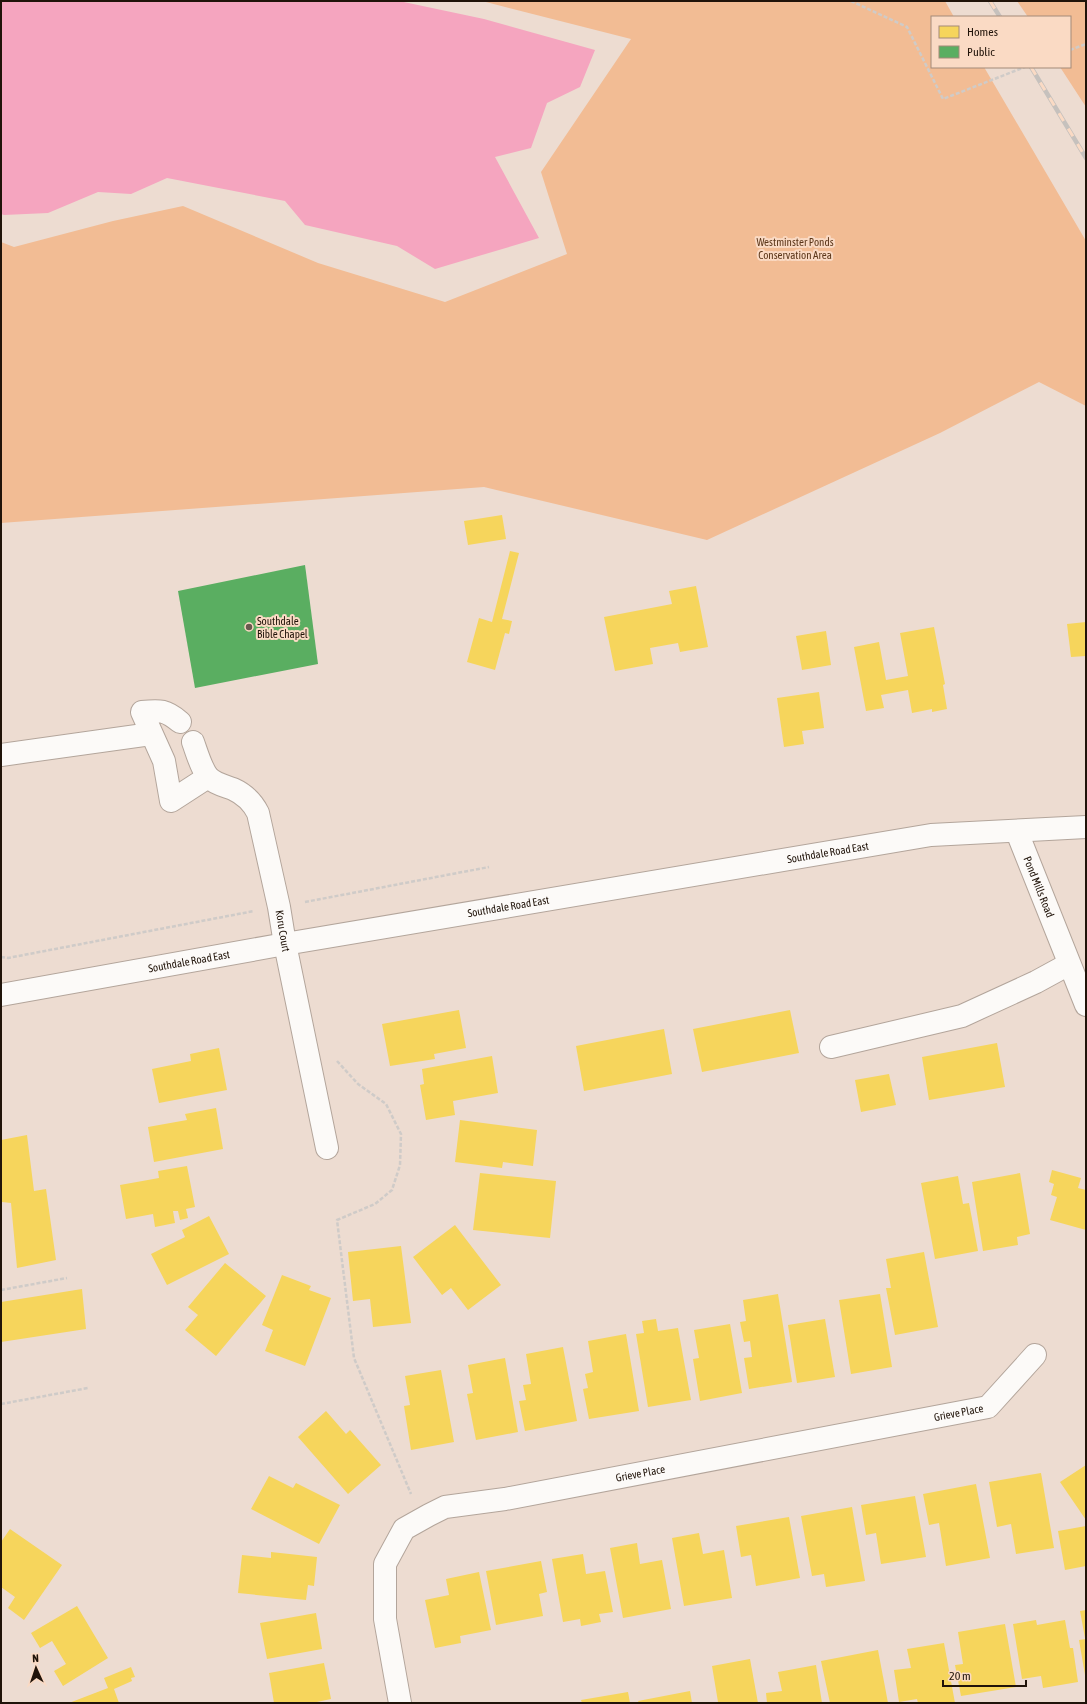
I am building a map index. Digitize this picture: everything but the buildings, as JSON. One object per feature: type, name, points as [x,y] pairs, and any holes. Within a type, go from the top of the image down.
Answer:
[{"type":"main road","points":[[180,722],[170,714],[158,710],[142,712],[164,761],[171,801],[208,777],[193,742]]},
{"type":"main road","points":[[1,755],[151,734]]},
{"type":"main road","name":"Koru Court","points":[[208,777],[242,795],[254,805],[258,813],[279,907],[285,944],[327,1148]]},
{"type":"main road","points":[[1017,832],[1086,827]]},
{"type":"main road","name":"Southdale Road East","points":[[1,994],[285,944],[931,835],[1017,832]]},
{"type":"main road","name":"Pond Mills Road","points":[[1017,832],[1086,1005]]},
{"type":"main road","points":[[831,1047],[962,1016],[1036,982],[1069,964]]},
{"type":"main road","name":"Grieve Place","points":[[400,1703],[385,1619],[385,1564],[404,1529],[445,1507],[504,1499],[988,1407],[1035,1355]]},
{"type":"path","points":[[850,1],[907,27],[943,99],[1022,68]]},
{"type":"path","points":[[1071,50],[1086,44]]},
{"type":"path","points":[[1,957],[8,958],[489,867]]},
{"type":"path","points":[[335,1057],[337,1063],[358,1084],[386,1104],[400,1134],[400,1165],[392,1190],[375,1204],[337,1220],[354,1358],[411,1494]]},
{"type":"path","points":[[1,1290],[66,1278]]},
{"type":"path","points":[[1,1404],[88,1388]]},
{"type":"green space","name":"Westminster Ponds Conservation Area","points":[[482,1],[945,1],[953,16],[931,16],[931,68],[985,68],[1086,241],[1086,406],[1039,382],[940,433],[707,540],[484,487],[1,523],[1,242],[14,247],[113,221],[183,206],[318,263],[445,302],[567,254],[541,172],[631,39]]},
{"type":"green space","points":[[1017,1],[1086,1],[1086,107],[1061,68],[1071,68],[1071,16],[1027,16]]},
{"type":"shaded area","points":[[1,1],[399,1],[484,19],[595,50],[580,87],[547,103],[531,148],[495,157],[539,238],[435,269],[397,246],[305,225],[285,201],[167,178],[131,194],[98,192],[48,213],[1,214]]},
{"type":"railway","points":[[990,1],[999,16]]},
{"type":"railway","points":[[1032,68],[1086,158]]},
{"type":"place","name":"Southdale Bible Chapel","points":[[249,627]]}]
